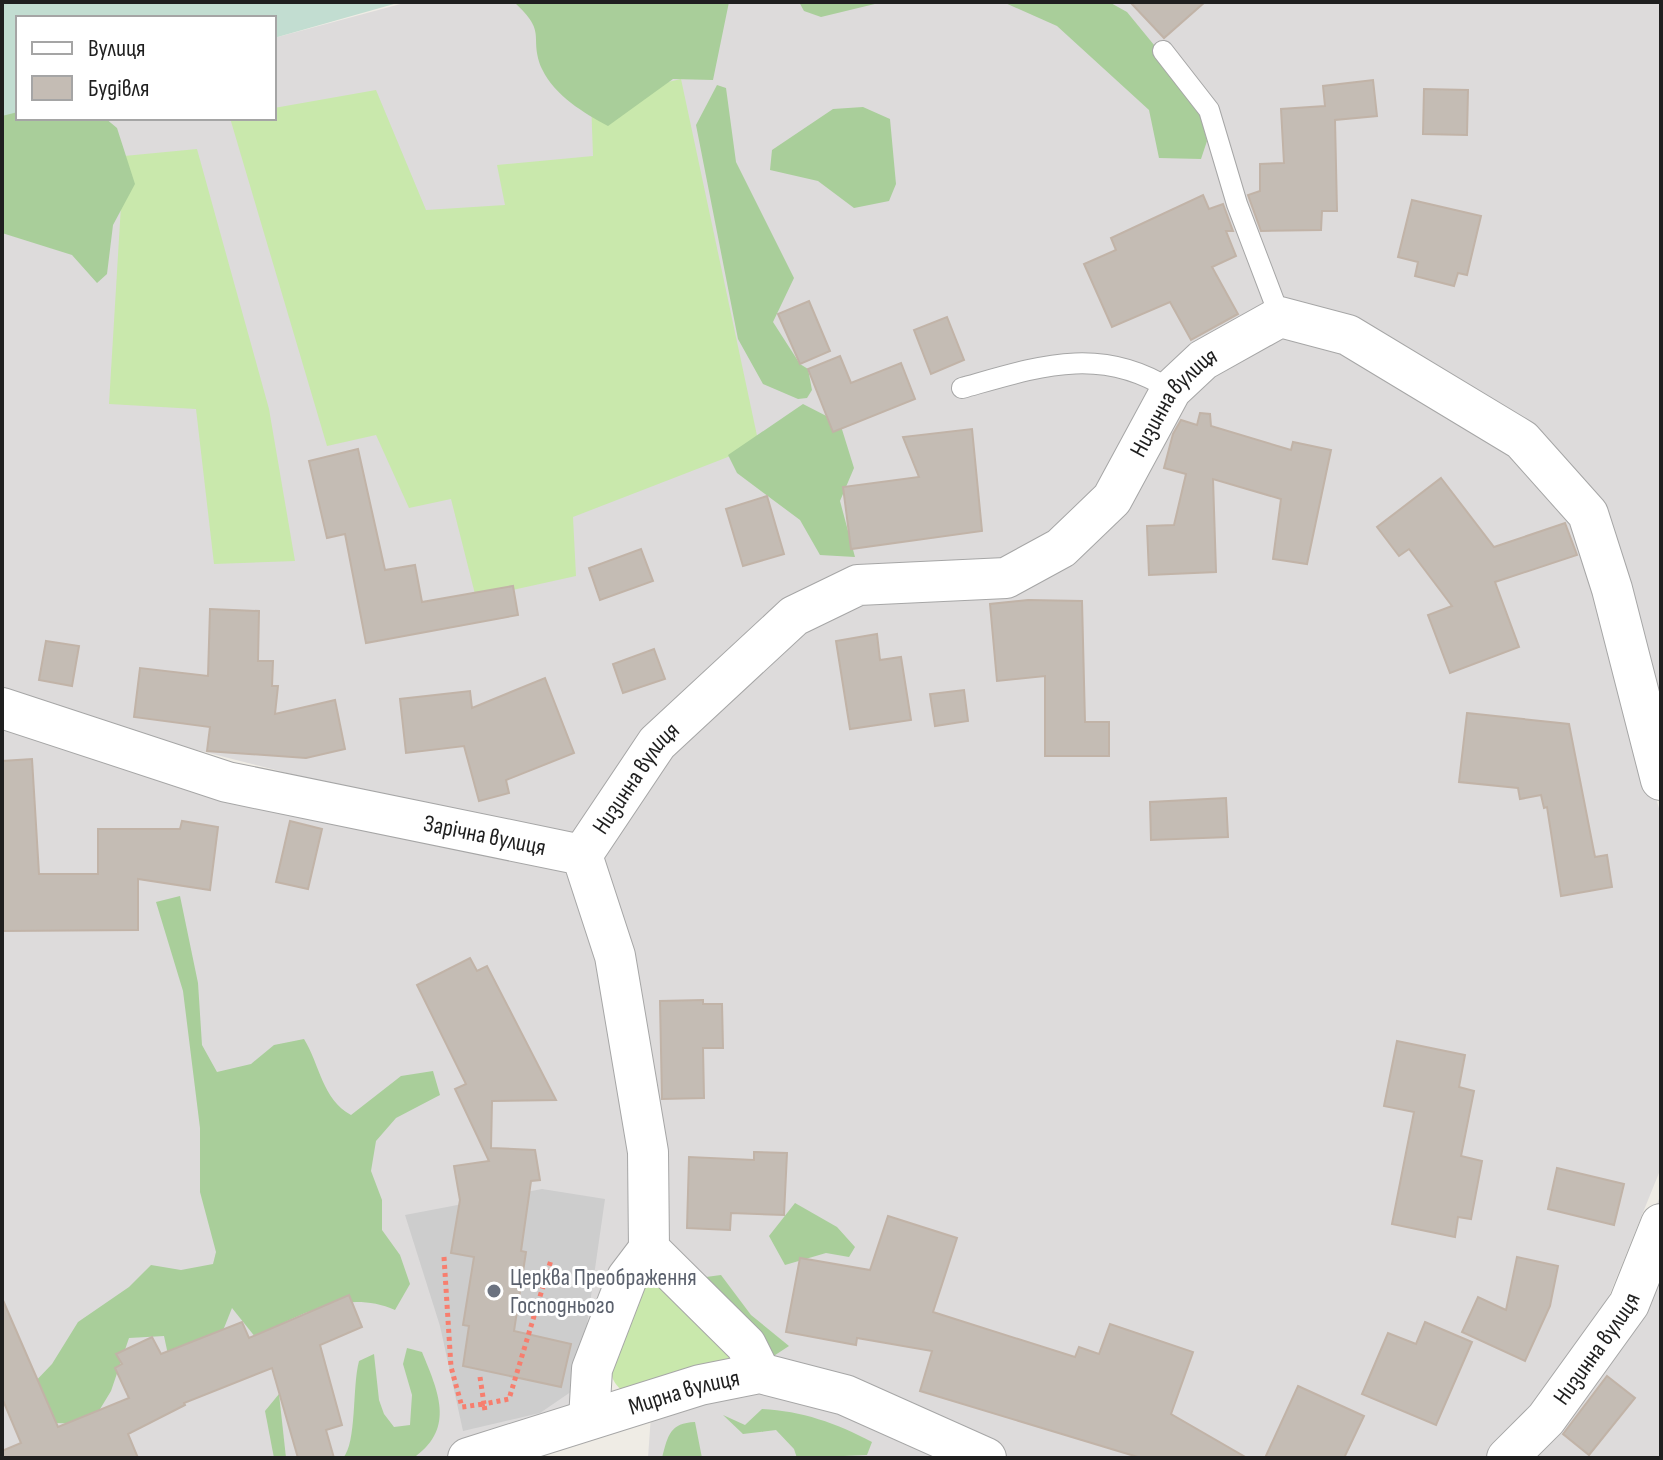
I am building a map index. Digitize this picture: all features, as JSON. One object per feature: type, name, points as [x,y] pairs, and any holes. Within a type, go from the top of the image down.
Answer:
[{"type":"street","name":"Низинна вулиця","points":[[582,855],[657,743],[794,616],[858,585],[1006,578],[1061,548],[1112,499],[1171,390],[1203,360],[1280,317]]},
{"type":"street","points":[[1280,317],[1348,335],[1522,440],[1588,514],[1612,589],[1661,780]]},
{"type":"street","name":"Зарічна вулиця","points":[[2,708],[227,782],[582,855]]},
{"type":"street","points":[[582,855],[618,971],[648,1152],[649,1249],[627,1278],[592,1369],[589,1419]]},
{"type":"street","name":"Низинна вулиця","points":[[1507,1458],[1546,1419],[1629,1304],[1661,1224]]},
{"type":"street","points":[[649,1249],[746,1345],[760,1373]]},
{"type":"street","name":"Мирна вулиця","points":[[468,1458],[700,1385],[760,1373],[845,1395],[986,1458]]},
{"type":"lane","points":[[1163,51],[1209,110],[1237,204],[1280,317]]},
{"type":"lane","points":[[962,388],[1036,367],[1080,362],[1144,373],[1171,390]]},
{"type":"path","points":[[444,1257],[451,1367],[462,1407],[509,1399],[551,1260]]},
{"type":"path","points":[[480,1377],[486,1415]]},
{"type":"shaded area","points":[[408,2],[1661,2],[1661,806],[1643,688],[1580,516],[1496,427],[1302,325],[1229,343],[1097,510],[999,563],[821,605],[579,848],[26,706],[2,697],[2,117],[16,117],[16,120],[276,120],[276,37]]},
{"type":"shaded area","points":[[1284,337],[1330,340],[1481,427],[1576,526],[1661,815],[1661,1168],[1590,1343],[1491,1458],[997,1458],[761,1369],[655,1245],[598,846],[656,763],[768,659],[859,598],[994,586],[1160,426],[1218,362]]},
{"type":"shaded area","points":[[2,715],[581,868],[644,1245],[597,1426],[477,1458],[2,1458]]},
{"type":"shaded area","points":[[542,1189],[605,1199],[578,1387],[540,1413],[463,1431],[440,1326],[405,1215]]},
{"type":"shaded area","points":[[1661,1194],[1661,1458],[1512,1458],[1603,1338]]},
{"type":"shaded area","points":[[783,1389],[952,1458],[648,1458],[651,1415]]},
{"type":"green space","points":[[2,2],[401,2],[276,37],[276,16],[16,16],[16,112],[2,116]]},
{"type":"green space","points":[[514,2],[729,2],[713,80],[673,79],[608,126],[571,103],[554,87],[538,58],[535,29]]},
{"type":"green space","points":[[799,2],[883,2],[821,17],[804,11]]},
{"type":"green space","points":[[1003,2],[1109,2],[1127,12],[1195,95],[1207,141],[1201,159],[1159,158],[1149,110],[1057,26]]},
{"type":"green space","points":[[681,79],[759,445],[573,517],[576,576],[476,598],[451,499],[409,508],[376,435],[327,446],[231,120],[276,120],[276,108],[376,90],[426,210],[505,205],[497,165],[593,156],[591,100]]},
{"type":"green space","points":[[717,85],[726,88],[736,162],[794,278],[773,322],[800,364],[808,369],[812,390],[807,398],[798,399],[763,384],[738,339],[696,125]]},
{"type":"green space","points":[[16,102],[16,120],[107,120],[117,128],[135,184],[113,225],[107,274],[97,283],[72,255],[2,233],[2,105]]},
{"type":"green space","points":[[863,107],[890,119],[896,184],[889,201],[854,208],[818,181],[770,170],[772,150],[833,109]]},
{"type":"green space","points":[[197,149],[269,409],[295,561],[214,564],[196,409],[109,404],[124,156]]},
{"type":"green space","points":[[803,404],[840,423],[854,468],[840,501],[855,557],[820,555],[800,520],[737,473],[728,455]]},
{"type":"green space","points":[[180,896],[198,983],[202,1045],[217,1072],[251,1064],[274,1045],[304,1039],[328,1091],[351,1115],[401,1076],[433,1071],[440,1095],[396,1118],[376,1141],[371,1171],[382,1200],[382,1230],[400,1255],[410,1284],[395,1310],[377,1304],[341,1303],[306,1313],[256,1338],[232,1308],[216,1348],[170,1364],[164,1336],[129,1338],[111,1391],[91,1424],[54,1423],[31,1386],[52,1364],[78,1322],[129,1287],[151,1265],[181,1270],[213,1264],[216,1252],[200,1192],[200,1128],[183,991],[156,902]]},
{"type":"green space","points":[[795,1203],[837,1227],[855,1247],[849,1257],[826,1253],[785,1265],[769,1236]]},
{"type":"green space","points":[[721,1275],[751,1315],[789,1346],[766,1361],[691,1298],[706,1277]]},
{"type":"green space","points":[[647,1285],[667,1287],[735,1359],[626,1394],[615,1382],[611,1367],[624,1324]]},
{"type":"green space","points":[[407,1348],[422,1352],[433,1381],[440,1408],[436,1433],[416,1456],[343,1458],[352,1428],[359,1361],[374,1354],[379,1400],[384,1414],[394,1427],[410,1425],[412,1395],[403,1364]]},
{"type":"green space","points":[[279,1394],[286,1458],[274,1458],[265,1411]]},
{"type":"green space","points":[[762,1409],[818,1419],[872,1442],[867,1455],[797,1458],[794,1449],[776,1430],[743,1434],[723,1415],[745,1425]]},
{"type":"green space","points":[[695,1422],[702,1458],[662,1458],[671,1432],[680,1425]]},
{"type":"building","points":[[1130,2],[1205,2],[1164,38]]},
{"type":"building","points":[[1373,80],[1377,116],[1335,120],[1337,211],[1322,211],[1321,230],[1261,231],[1248,195],[1260,191],[1260,164],[1284,163],[1281,109],[1325,106],[1323,86]]},
{"type":"building","points":[[1424,89],[1468,90],[1467,135],[1423,134]]},
{"type":"building","points":[[1203,195],[1209,209],[1223,204],[1233,231],[1226,231],[1236,256],[1212,267],[1238,314],[1191,340],[1170,302],[1112,327],[1084,264],[1116,250],[1111,238]]},
{"type":"building","points":[[1412,200],[1481,216],[1467,275],[1458,273],[1454,286],[1415,276],[1418,262],[1398,257]]},
{"type":"building","points":[[809,301],[830,351],[800,364],[778,314]]},
{"type":"building","points":[[947,317],[964,360],[931,374],[914,330]]},
{"type":"building","points":[[840,356],[851,383],[901,363],[915,399],[833,432],[808,369]]},
{"type":"building","points":[[1200,413],[1210,414],[1211,426],[1291,450],[1293,442],[1331,450],[1307,564],[1273,559],[1281,499],[1213,479],[1216,572],[1149,575],[1147,526],[1174,525],[1186,474],[1164,468],[1173,434],[1181,420],[1197,425]]},
{"type":"building","points":[[972,429],[982,531],[851,549],[843,487],[919,477],[903,437]]},
{"type":"building","points":[[358,449],[385,570],[415,565],[422,602],[513,586],[518,615],[366,643],[345,534],[327,538],[309,461]]},
{"type":"building","points":[[1441,478],[1494,547],[1565,523],[1577,555],[1495,582],[1519,647],[1450,673],[1428,615],[1452,606],[1409,549],[1399,556],[1377,527]]},
{"type":"building","points":[[767,496],[784,554],[743,566],[726,509]]},
{"type":"building","points":[[641,549],[653,581],[600,600],[589,568]]},
{"type":"building","points":[[1028,600],[1082,601],[1085,722],[1109,722],[1109,756],[1045,756],[1045,676],[997,681],[990,604]]},
{"type":"building","points":[[210,609],[259,611],[258,661],[273,661],[272,686],[278,686],[275,714],[335,700],[345,749],[306,758],[207,751],[210,727],[134,717],[140,668],[208,676]]},
{"type":"building","points":[[877,634],[880,660],[901,657],[911,720],[850,729],[836,641]]},
{"type":"building","points":[[46,641],[79,646],[72,686],[39,680]]},
{"type":"building","points":[[654,649],[665,679],[623,693],[613,664]]},
{"type":"building","points":[[545,678],[574,753],[506,780],[509,793],[479,801],[464,746],[406,753],[400,699],[470,691],[472,708]]},
{"type":"building","points":[[964,690],[968,721],[935,726],[930,694]]},
{"type":"building","points":[[1467,713],[1569,724],[1595,857],[1607,855],[1612,887],[1561,896],[1547,807],[1544,808],[1541,795],[1520,799],[1518,788],[1459,782]]},
{"type":"building","points":[[32,759],[39,874],[98,874],[98,829],[180,829],[182,821],[218,827],[210,890],[138,879],[138,930],[2,931],[2,761]]},
{"type":"building","points":[[1226,798],[1228,837],[1151,840],[1150,802]]},
{"type":"building","points":[[290,821],[322,829],[308,889],[276,882]]},
{"type":"building","points":[[470,958],[477,971],[487,966],[556,1100],[492,1101],[491,1148],[535,1150],[540,1180],[531,1181],[521,1251],[526,1252],[514,1331],[571,1344],[561,1387],[463,1366],[469,1326],[463,1325],[474,1257],[451,1253],[460,1200],[454,1166],[489,1161],[455,1089],[466,1084],[417,985]]},
{"type":"building","points":[[703,1000],[703,1004],[722,1004],[723,1048],[703,1048],[704,1098],[662,1099],[660,1001]]},
{"type":"building","points":[[1397,1041],[1465,1055],[1459,1087],[1474,1091],[1461,1156],[1482,1161],[1471,1219],[1458,1217],[1455,1237],[1392,1224],[1414,1112],[1384,1106]]},
{"type":"building","points":[[754,1152],[787,1153],[784,1215],[731,1213],[730,1230],[687,1228],[689,1157],[754,1160]]},
{"type":"building","points":[[1557,1168],[1624,1184],[1614,1225],[1548,1209]]},
{"type":"building","points":[[888,1216],[957,1238],[933,1312],[1075,1357],[1079,1347],[1099,1354],[1110,1324],[1193,1352],[1171,1414],[1247,1458],[1141,1458],[920,1391],[932,1351],[857,1338],[856,1345],[786,1332],[800,1258],[870,1270]]},
{"type":"building","points":[[1517,1257],[1558,1266],[1550,1306],[1525,1361],[1462,1332],[1478,1297],[1506,1310]]},
{"type":"building","points":[[349,1295],[362,1327],[320,1345],[342,1425],[326,1430],[334,1458],[298,1458],[272,1368],[184,1403],[128,1434],[138,1458],[2,1458],[2,1451],[21,1443],[2,1398],[2,1298],[58,1427],[129,1398],[115,1368],[122,1364],[116,1354],[152,1337],[161,1354],[242,1322],[249,1338]]},
{"type":"building","points":[[1425,1322],[1472,1342],[1436,1425],[1362,1394],[1388,1333],[1416,1344]]},
{"type":"building","points":[[1607,1376],[1635,1398],[1589,1455],[1563,1434]]},
{"type":"building","points":[[1298,1386],[1364,1416],[1344,1458],[1265,1458]]},
{"type":"place","name":"Церква Преображення Господнього","points":[[494,1291]]}]
